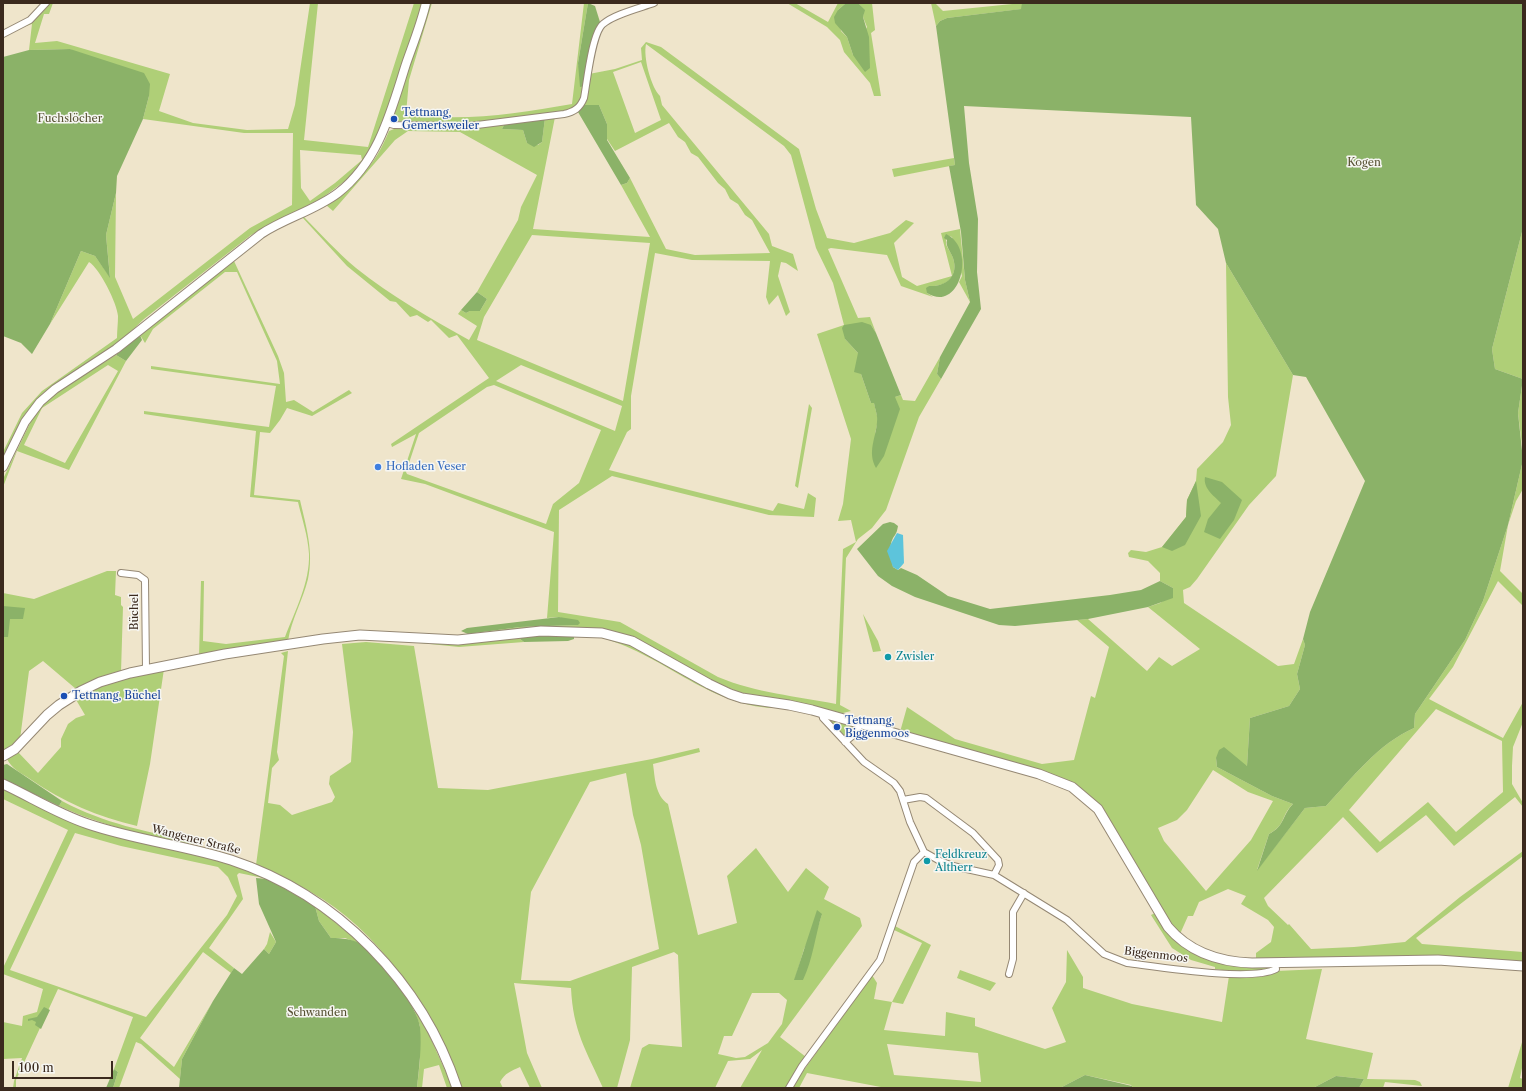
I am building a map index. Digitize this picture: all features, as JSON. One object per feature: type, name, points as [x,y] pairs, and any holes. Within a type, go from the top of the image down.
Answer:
[{"type":"main road","points":[[3,756],[15,749],[53,710],[73,695],[100,682],[146,670],[225,654],[343,636],[378,634],[458,640],[526,632],[591,632],[612,635],[632,642],[730,694],[753,700],[789,705],[860,724],[1040,774],[1072,787],[1088,800],[1103,817],[1163,919],[1181,940],[1197,951],[1218,959],[1238,962],[1275,963],[1438,960],[1523,966]]},
{"type":"main road","name":"Wangener Straße","points":[[3,784],[85,823],[129,836],[232,860],[276,879],[310,897],[359,936],[393,972],[413,998],[429,1026],[457,1088]]},
{"type":"street","points":[[3,34],[30,20],[46,3]]},
{"type":"street","points":[[3,467],[25,422],[43,399],[116,349],[261,234],[274,226],[314,207],[337,193],[357,175],[372,156],[387,123],[426,3]]},
{"type":"street","points":[[387,123],[394,125],[469,126],[564,114],[574,111],[581,105],[584,98],[595,38],[603,23],[654,3]]},
{"type":"street","name":"Büchel","points":[[121,573],[138,575],[145,580],[146,670]]},
{"type":"street","points":[[789,1088],[802,1066],[880,960],[914,862],[924,852],[903,800],[894,783],[867,764],[823,718],[822,714]]},
{"type":"street","points":[[845,742],[856,733],[860,724]]},
{"type":"street","points":[[903,800],[920,797],[926,798],[973,833],[998,860],[999,865],[994,875]]},
{"type":"street","name":"Biggenmoos","points":[[924,852],[935,859],[953,866],[994,875],[1067,920],[1104,954],[1127,963],[1242,975],[1269,972],[1276,969],[1275,963]]},
{"type":"street","points":[[1010,974],[1013,959],[1013,912],[1024,893]]},
{"type":"green space","points":[[48,3],[53,3],[49,14],[44,14],[35,43],[57,41],[170,74],[159,111],[193,123],[247,130],[288,129],[295,105],[310,3],[318,3],[304,140],[368,147],[414,3],[423,3],[387,115],[368,156],[349,178],[322,198],[251,235],[144,319],[123,339],[43,393],[25,414],[3,460],[3,452],[22,413],[42,391],[117,338],[118,316],[115,303],[103,279],[89,262],[50,324],[81,251],[95,256],[110,277],[106,235],[116,193],[115,277],[133,319],[250,228],[292,205],[293,133],[244,133],[143,119],[149,96],[70,49],[29,50],[32,24],[17,29]],"holes":[[[300,150],[361,155],[362,160],[335,183],[310,201],[301,188]]]},
{"type":"green space","points":[[429,3],[432,3],[409,80],[406,114],[448,117],[489,116],[572,104],[584,3],[588,3],[578,63],[585,86],[579,103],[571,109],[562,111],[472,123],[396,121],[392,117]]},
{"type":"green space","points":[[588,3],[595,6],[600,22],[585,86],[580,87],[578,63]]},
{"type":"green space","points":[[787,3],[795,3],[828,22],[838,3],[846,3],[838,10],[841,31],[847,37],[853,55],[867,27],[863,17],[864,10],[858,3],[872,3],[875,30],[871,33],[881,96],[874,96],[870,83],[844,52],[840,40],[827,27]]},
{"type":"green space","points":[[846,3],[858,3],[865,10],[863,17],[869,37],[870,68],[865,72],[853,55],[847,37],[835,23],[834,17],[838,10]]},
{"type":"green space","points":[[931,3],[935,3],[943,11],[1022,3],[1022,9],[947,18],[940,21],[936,26]]},
{"type":"green space","name":"Kogen","points":[[1022,3],[1523,3],[1523,228],[1492,349],[1495,369],[1523,379],[1518,413],[1523,460],[1508,525],[1483,601],[1465,640],[1415,714],[1414,728],[1401,735],[1377,752],[1326,806],[1305,808],[1257,871],[1269,834],[1281,824],[1289,808],[1293,804],[1272,796],[1217,767],[1216,758],[1219,750],[1224,747],[1247,766],[1250,718],[1289,706],[1300,689],[1297,674],[1305,645],[1303,639],[1310,612],[1365,481],[1306,377],[1293,375],[1226,263],[1218,229],[1196,205],[1191,117],[964,106],[969,163],[978,219],[977,272],[981,309],[941,379],[937,374],[940,357],[970,302],[965,280],[961,232],[949,166],[955,165],[936,26],[940,21],[947,18],[1021,9]]},
{"type":"green space","points":[[646,42],[661,47],[799,149],[816,209],[827,238],[854,243],[890,233],[906,220],[914,223],[894,243],[902,277],[917,286],[952,276],[941,233],[960,229],[965,280],[970,302],[959,282],[962,276],[952,237],[946,235],[946,244],[953,258],[953,275],[946,283],[929,286],[927,293],[933,297],[901,286],[887,255],[831,248],[828,249],[858,318],[870,317],[876,333],[871,325],[845,339],[858,353],[861,374],[871,403],[874,403],[878,420],[875,434],[895,397],[901,395],[903,400],[915,401],[940,357],[937,374],[941,379],[919,417],[886,510],[872,528],[858,539],[846,558],[840,705],[851,711],[839,714],[739,692],[710,680],[628,636],[609,631],[569,627],[528,629],[468,636],[468,634],[520,627],[578,625],[559,617],[547,618],[554,532],[425,484],[401,479],[416,434],[392,447],[391,444],[489,378],[457,335],[449,338],[431,320],[428,322],[417,315],[410,317],[396,302],[390,301],[347,266],[302,217],[304,217],[349,262],[369,278],[411,306],[469,340],[477,326],[458,314],[461,310],[466,313],[470,311],[480,311],[487,299],[477,292],[518,220],[521,207],[537,175],[460,132],[408,131],[395,140],[333,211],[326,205],[347,190],[364,173],[384,143],[389,131],[394,129],[467,129],[504,125],[502,129],[523,130],[527,143],[538,145],[542,142],[545,118],[555,117],[533,229],[650,237],[621,185],[627,183],[630,178],[666,249],[695,255],[770,253],[752,220],[745,215],[738,204],[730,199],[725,189],[718,183],[698,157],[691,153],[685,142],[678,137],[669,123],[615,151],[607,139],[607,124],[599,105],[584,105],[589,74],[615,69],[642,60],[641,48]],"holes":[[[646,44],[784,146],[791,155],[816,248],[833,283],[844,325],[817,334],[851,439],[843,504],[838,521],[851,520],[856,542],[843,549],[836,704],[776,694],[747,687],[718,677],[620,622],[558,612],[559,510],[612,476],[769,515],[814,517],[816,498],[808,493],[804,509],[778,503],[773,511],[609,470],[627,432],[631,429],[631,396],[655,253],[692,260],[770,261],[766,297],[769,305],[778,295],[786,316],[790,312],[778,276],[781,262],[786,263],[798,271],[793,254],[772,246],[769,234],[662,105],[660,96],[648,72],[645,50]],[[641,62],[661,120],[635,133],[613,72]],[[532,235],[650,243],[623,401],[477,340],[484,317]],[[521,365],[622,406],[615,431],[496,381]],[[494,385],[601,430],[579,483],[553,504],[546,524],[407,474],[406,472],[419,433],[487,387]]]},
{"type":"green space","name":"Fuchslöcher","points":[[70,49],[144,73],[150,84],[149,96],[143,119],[117,176],[116,193],[106,235],[110,278],[95,256],[81,251],[50,324],[32,354],[21,343],[3,336],[3,57],[29,50]]},
{"type":"green space","points":[[584,105],[599,105],[607,124],[607,140],[630,178],[627,183],[621,185],[578,112]]},
{"type":"green space","points":[[545,118],[542,142],[534,147],[527,143],[523,130],[502,129],[504,125]]},
{"type":"green space","points":[[954,158],[955,165],[894,177],[892,169]]},
{"type":"green space","points":[[1523,228],[1523,379],[1495,369],[1492,349]]},
{"type":"green space","points":[[946,234],[955,241],[961,252],[962,264],[960,277],[956,287],[948,295],[939,297],[927,293],[926,288],[929,286],[941,285],[953,275],[953,258],[947,247],[947,240],[944,238]]},
{"type":"green space","points":[[234,261],[278,356],[284,373],[286,402],[294,400],[313,412],[349,390],[352,393],[312,416],[287,408],[270,433],[260,432],[254,495],[300,500],[310,549],[310,569],[308,579],[288,641],[199,656],[201,581],[204,581],[203,641],[226,644],[285,637],[301,596],[309,565],[305,528],[298,502],[250,497],[256,431],[144,414],[144,411],[269,427],[276,386],[151,369],[151,366],[280,384],[277,361],[237,272],[225,272],[153,329],[145,343],[140,335]]},
{"type":"green space","points":[[1226,263],[1293,375],[1276,476],[1249,505],[1197,579],[1190,587],[1183,590],[1184,603],[1278,666],[1294,664],[1303,639],[1305,645],[1297,674],[1300,689],[1289,706],[1250,718],[1247,766],[1216,758],[1217,767],[1272,796],[1293,804],[1278,827],[1269,834],[1257,870],[1305,808],[1326,806],[1377,752],[1401,735],[1414,728],[1415,714],[1465,640],[1483,601],[1508,525],[1500,571],[1523,594],[1523,606],[1498,581],[1453,667],[1429,699],[1503,738],[1523,702],[1523,722],[1513,747],[1512,784],[1523,803],[1523,807],[1515,797],[1454,846],[1426,815],[1377,853],[1343,817],[1264,898],[1268,906],[1288,925],[1289,924],[1311,949],[1405,942],[1460,897],[1523,851],[1523,856],[1416,938],[1422,944],[1523,952],[1523,963],[1256,959],[1256,953],[1271,942],[1274,927],[1268,920],[1241,904],[1246,896],[1228,889],[1199,902],[1193,916],[1188,916],[1180,934],[1165,917],[1101,808],[1090,797],[1064,780],[1050,774],[1020,764],[900,732],[907,707],[955,739],[1042,764],[1074,760],[1091,696],[1095,698],[1109,647],[1077,620],[1088,619],[1147,671],[1159,657],[1172,666],[1200,649],[1148,607],[1160,603],[1172,595],[1173,588],[1160,581],[1160,573],[1148,561],[1129,557],[1128,553],[1131,550],[1146,552],[1162,547],[1186,517],[1187,500],[1196,481],[1197,469],[1223,442],[1231,425],[1228,397]],"holes":[[[1436,709],[1502,741],[1503,792],[1456,832],[1428,802],[1380,842],[1349,810]],[[1213,770],[1248,792],[1273,801],[1251,840],[1206,891],[1164,841],[1158,828],[1177,820],[1187,810]]]},
{"type":"green space","points":[[477,292],[487,299],[480,311],[470,311],[466,313],[461,310]]},
{"type":"green space","points":[[862,322],[871,325],[876,333],[901,395],[895,397],[900,409],[884,456],[876,468],[873,462],[872,451],[877,415],[874,403],[871,403],[861,374],[854,372],[858,353],[845,339],[842,328],[844,325]]},
{"type":"green space","points":[[140,335],[142,340],[126,361],[116,355]]},
{"type":"green space","points":[[116,355],[126,361],[69,470],[17,451],[3,487],[3,479],[35,413],[59,390]],"holes":[[[108,365],[118,371],[65,463],[24,445],[42,408]]]},
{"type":"green space","points":[[1523,379],[1523,453],[1518,413]]},
{"type":"green space","points":[[809,404],[812,408],[798,488],[795,486]]},
{"type":"green space","points":[[1523,460],[1523,489],[1516,501],[1508,525]]},
{"type":"green space","points":[[1205,477],[1222,482],[1242,500],[1234,520],[1220,539],[1204,532],[1208,519],[1221,503],[1207,488]]},
{"type":"green space","points":[[1196,481],[1201,516],[1185,545],[1172,551],[1162,547],[1186,517],[1187,500]]},
{"type":"green space","points":[[890,522],[898,526],[891,545],[893,567],[898,570],[901,568],[917,575],[948,596],[990,609],[1141,590],[1160,581],[1173,588],[1173,598],[1148,607],[1088,619],[1015,626],[999,625],[915,597],[892,586],[878,576],[857,549],[883,524]]},
{"type":"green space","points":[[107,571],[116,571],[115,595],[121,597],[121,605],[123,607],[121,672],[76,689],[43,661],[29,671],[20,739],[3,753],[3,593],[34,599]]},
{"type":"green space","points":[[3,606],[25,608],[23,619],[10,619],[8,637],[4,637]]},
{"type":"green space","points":[[863,614],[878,641],[881,651],[873,652]]},
{"type":"green space","points":[[559,617],[578,620],[580,623],[578,625],[520,627],[468,634],[461,631],[467,628]]},
{"type":"green space","points":[[574,634],[574,639],[568,641],[524,642],[520,639],[521,636]]},
{"type":"green space","points":[[521,636],[520,639],[524,642],[459,647],[401,641]]},
{"type":"green space","points":[[598,637],[614,638],[631,644],[685,673],[774,708],[750,705],[727,698],[705,689],[643,654],[621,644]]},
{"type":"green space","points":[[366,642],[414,646],[438,788],[488,790],[652,759],[699,748],[700,752],[653,764],[658,791],[660,796],[668,804],[698,935],[737,923],[727,876],[756,848],[788,892],[806,868],[829,887],[824,899],[860,918],[862,926],[780,1037],[806,1057],[787,1088],[740,1088],[762,1050],[750,1059],[728,1061],[715,1088],[630,1088],[642,1048],[649,1044],[682,1047],[678,955],[674,952],[632,967],[630,1040],[617,1088],[603,1088],[591,1062],[581,1040],[574,1016],[571,988],[514,983],[527,1053],[542,1088],[530,1088],[520,1067],[504,1076],[500,1082],[503,1088],[461,1088],[438,1035],[407,983],[368,937],[347,917],[324,900],[291,881],[256,865],[284,656],[281,653],[288,651],[277,752],[279,760],[272,768],[268,803],[280,805],[292,815],[332,802],[335,797],[329,784],[330,776],[351,762],[353,732],[342,644]],"holes":[[[626,773],[633,815],[641,845],[659,949],[570,981],[521,980],[531,892],[590,782]],[[822,914],[817,930],[795,979],[804,949]],[[752,993],[779,993],[787,1000],[782,1024],[768,1043],[745,1057],[736,1058],[718,1054],[724,1036],[732,1036]]]},
{"type":"green space","points":[[164,669],[150,764],[137,826],[108,818],[68,802],[42,787],[11,766],[7,759],[17,751],[38,773],[61,747],[61,739],[68,724],[76,718],[85,715],[75,698],[104,683]]},
{"type":"green space","points":[[832,720],[850,725],[853,728],[852,734],[847,736],[844,735],[830,722]]},
{"type":"green space","points":[[7,764],[62,801],[59,806],[3,779],[3,765]]},
{"type":"green space","points":[[3,788],[78,824],[112,836],[221,861],[268,879],[239,873],[237,875],[243,899],[209,948],[234,968],[231,973],[203,952],[140,1038],[174,1067],[213,1001],[182,1059],[180,1079],[141,1044],[136,1042],[119,1088],[113,1088],[118,1072],[114,1069],[133,1017],[58,989],[16,1080],[16,1088],[13,1088],[22,1058],[3,1059],[3,1022],[22,1026],[23,1016],[37,1012],[43,989],[3,974],[3,968],[68,830],[3,799]],"holes":[[[75,833],[121,846],[218,867],[228,877],[237,896],[227,915],[146,1017],[10,970]]]},
{"type":"green space","points":[[62,801],[94,816],[126,826],[192,841],[191,844],[174,841],[108,824],[59,806]]},
{"type":"green space","name":"Schwanden","points":[[256,878],[268,879],[315,906],[319,921],[331,938],[348,939],[363,945],[388,971],[406,995],[418,1018],[421,1035],[417,1088],[179,1088],[182,1059],[213,1001],[234,968],[242,974],[264,949],[269,954],[276,942],[259,904]]},
{"type":"green space","points":[[315,906],[363,945],[345,938],[331,938],[319,921]]},
{"type":"green space","points":[[817,910],[822,914],[809,964],[803,980],[794,980]]},
{"type":"green space","points":[[1155,913],[1191,951],[1271,965],[1272,968],[1251,972],[1229,971],[1215,969],[1215,967],[1191,960],[1172,948],[1151,915]]},
{"type":"green space","points":[[895,926],[931,945],[903,1004],[892,1002],[922,943],[894,930]]},
{"type":"green space","points":[[270,932],[276,942],[269,954],[264,949]]},
{"type":"green space","points":[[1067,950],[1083,977],[1083,988],[1132,1004],[1222,1022],[1229,976],[1260,977],[1276,971],[1322,969],[1306,1039],[1373,1053],[1367,1079],[1415,1080],[1420,1082],[1422,1086],[1385,1082],[1383,1088],[1359,1088],[1364,1079],[1336,1076],[1313,1088],[1133,1088],[1131,1085],[1085,1075],[1060,1088],[886,1088],[807,1073],[799,1088],[791,1088],[872,975],[877,983],[874,999],[892,1002],[884,1030],[945,1036],[946,1012],[975,1018],[975,1026],[1045,1049],[1066,1042],[1052,1008],[1066,982]],"holes":[[[887,1044],[978,1053],[981,1082],[894,1075]]]},
{"type":"green space","points":[[960,970],[996,983],[990,991],[957,978]]},
{"type":"green space","points":[[412,1004],[426,1028],[453,1088],[447,1088],[439,1065],[424,1069],[422,1088],[417,1088],[420,1060],[420,1026]]},
{"type":"green space","points":[[44,1007],[50,1010],[41,1029],[35,1025],[36,1022],[32,1020],[28,1021],[28,1019],[37,1017]]},
{"type":"green space","points":[[1523,1039],[1523,1063],[1520,1078],[1523,1079],[1523,1088],[1508,1088]]},
{"type":"green space","points":[[114,1069],[118,1072],[113,1088],[106,1088]]},
{"type":"green space","points":[[1085,1075],[1132,1086],[1132,1088],[1060,1088]]},
{"type":"green space","points":[[1336,1076],[1364,1079],[1359,1088],[1313,1088]]},
{"type":"water","points":[[897,533],[903,535],[904,563],[898,570],[893,567],[887,551]]},
{"type":"place","name":"Tettnang, Gemertsweiler","points":[[394,119]]},
{"type":"place","name":"Hofladen Veser","points":[[378,467]]},
{"type":"place","name":"Zwisler","points":[[888,657]]},
{"type":"place","name":"Tettnang, Büchel","points":[[64,696]]},
{"type":"place","name":"Tettnang, Biggenmoos","points":[[837,727]]},
{"type":"place","name":"Feldkreuz Altherr","points":[[927,861]]}]
